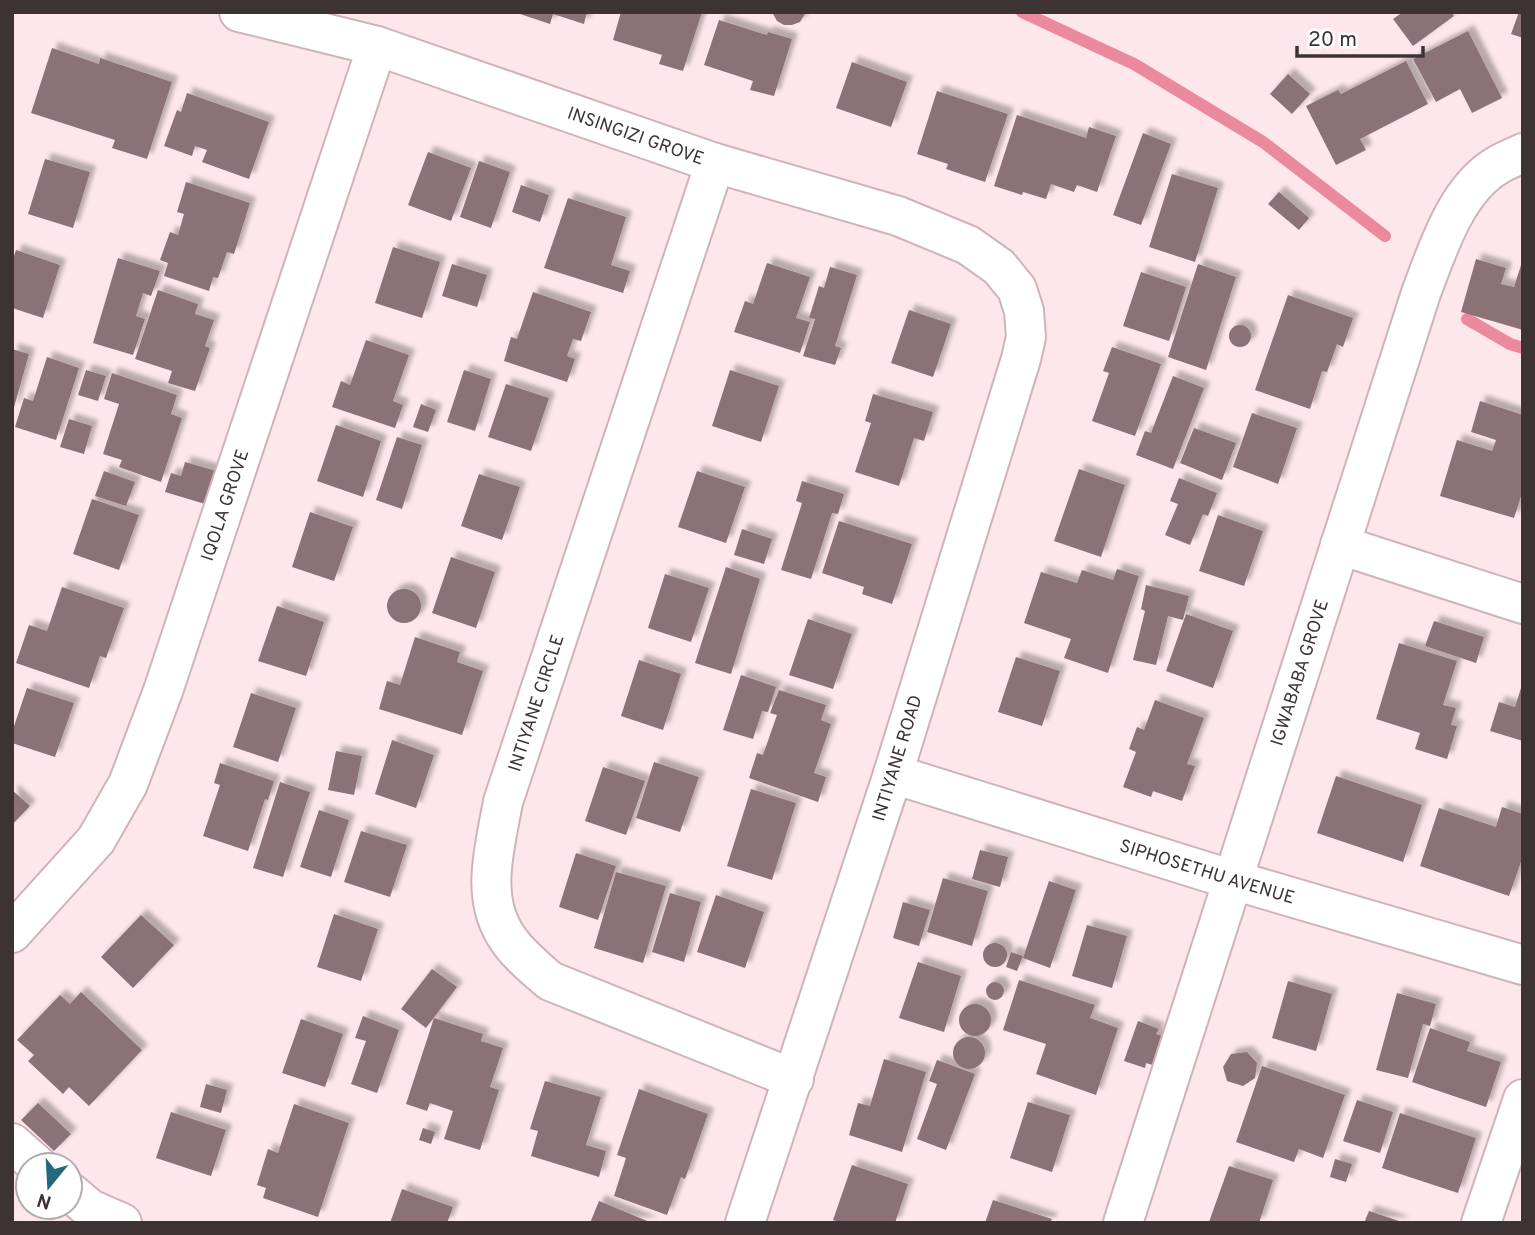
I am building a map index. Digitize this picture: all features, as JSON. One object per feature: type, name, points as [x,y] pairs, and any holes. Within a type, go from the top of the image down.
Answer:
[{"type":"street","name":"INSINGIZI GROVE","points":[[239,12],[377,46],[715,163],[898,216],[968,246],[999,267],[1017,289]]},
{"type":"street","name":"IQOLA GROVE","points":[[12,933],[96,840],[128,785],[163,691],[377,46]]},
{"type":"street","name":"IGWABABA GROVE","points":[[1123,1223],[1421,293],[1446,228],[1473,187],[1496,165],[1523,153]]},
{"type":"street","name":"INTIYANE CIRCLE","points":[[715,163],[503,802],[490,874],[496,915],[507,937],[524,958],[550,981],[794,1079]]},
{"type":"street","name":"INTIYANE ROAD","points":[[745,1223],[893,774],[1021,359],[1026,337],[1024,310],[1017,289]]},
{"type":"street","points":[[1340,545],[1523,604]]},
{"type":"street","name":"SIPHOSETHU AVENUE","points":[[893,774],[1233,880],[1523,965]]},
{"type":"street","points":[[1482,1223],[1523,1100]]},
{"type":"street","points":[[84,1204],[122,1223]]},
{"type":"building","points":[[514,12],[587,12],[584,24],[553,14],[550,24]]},
{"type":"building","points":[[621,12],[702,12],[683,71],[659,64],[662,55],[613,40]]},
{"type":"building","points":[[772,12],[806,12],[800,22],[784,25],[777,21]]},
{"type":"building","points":[[1403,12],[1451,12],[1454,16],[1413,46],[1393,19]]},
{"type":"building","points":[[1519,12],[1523,12],[1523,38],[1511,34]]},
{"type":"building","points":[[719,20],[767,35],[768,32],[792,39],[774,96],[750,90],[753,81],[704,65]]},
{"type":"building","points":[[1468,31],[1502,98],[1472,113],[1460,89],[1436,102],[1413,59]]},
{"type":"building","points":[[52,48],[99,64],[100,58],[172,82],[147,159],[112,148],[115,140],[31,113]]},
{"type":"building","points":[[1406,61],[1428,104],[1360,139],[1366,150],[1336,165],[1306,106],[1338,90],[1341,94]]},
{"type":"building","points":[[852,62],[907,82],[891,127],[836,108]]},
{"type":"building","points":[[1288,74],[1310,94],[1292,114],[1270,94]]},
{"type":"building","points":[[937,91],[1008,114],[985,182],[946,169],[948,164],[917,154]]},
{"type":"building","points":[[187,93],[269,122],[249,179],[202,162],[207,150],[195,146],[192,156],[164,146],[177,110],[181,112]]},
{"type":"building","points":[[1017,115],[1086,138],[1089,127],[1116,136],[1097,192],[1077,185],[1074,192],[1051,184],[1046,199],[994,186]]},
{"type":"building","points":[[1143,133],[1171,144],[1141,225],[1113,215]]},
{"type":"building","points":[[428,152],[471,168],[451,221],[408,205]]},
{"type":"building","points":[[45,159],[90,172],[73,228],[28,214]]},
{"type":"building","points":[[479,161],[510,172],[491,228],[460,217]]},
{"type":"building","points":[[1172,174],[1218,188],[1195,262],[1149,247]]},
{"type":"building","points":[[186,182],[250,203],[234,254],[227,252],[218,278],[213,277],[209,291],[164,276],[168,263],[160,260],[170,232],[178,235],[184,214],[177,212]]},
{"type":"building","points":[[521,185],[549,195],[540,222],[512,212]]},
{"type":"building","points":[[1279,192],[1309,218],[1299,230],[1268,204]]},
{"type":"building","points":[[568,198],[626,217],[611,265],[630,271],[623,293],[544,268]]},
{"type":"building","points":[[393,247],[440,262],[422,318],[375,303]]},
{"type":"building","points":[[16,250],[60,265],[43,318],[12,308],[12,262]]},
{"type":"building","points":[[118,258],[160,271],[151,296],[143,293],[136,316],[145,319],[133,355],[93,343]]},
{"type":"building","points":[[1476,259],[1506,268],[1501,284],[1514,287],[1523,259],[1523,330],[1461,312]]},
{"type":"building","points":[[767,263],[810,277],[796,318],[810,322],[800,353],[734,332],[745,301],[753,304]]},
{"type":"building","points":[[452,264],[487,275],[477,307],[442,296]]},
{"type":"building","points":[[1198,264],[1236,277],[1206,370],[1168,357]]},
{"type":"building","points":[[830,267],[857,275],[835,346],[841,348],[835,365],[803,356],[815,319],[809,318],[819,286],[824,288]]},
{"type":"building","points":[[1141,272],[1186,287],[1169,341],[1123,326]]},
{"type":"building","points":[[158,290],[198,304],[195,314],[214,320],[205,346],[210,348],[195,391],[168,383],[172,371],[135,359]]},
{"type":"building","points":[[533,292],[591,312],[581,341],[573,339],[567,356],[575,359],[567,382],[504,361],[511,337],[517,339]]},
{"type":"building","points":[[1288,295],[1353,318],[1343,347],[1337,344],[1327,372],[1322,371],[1310,409],[1255,390]]},
{"type":"building","points":[[909,310],[951,324],[933,377],[891,363]]},
{"type":"building","points":[[1240,325],[1250,332],[1251,336],[1244,346],[1240,347],[1230,340],[1229,336],[1236,326]]},
{"type":"building","points":[[366,340],[409,355],[393,401],[403,405],[395,428],[332,407],[341,381],[350,385]]},
{"type":"building","points":[[1112,347],[1161,364],[1135,436],[1092,421],[1109,373],[1103,371]]},
{"type":"building","points":[[12,349],[29,354],[13,411],[12,410]]},
{"type":"building","points":[[47,357],[79,368],[56,440],[15,427],[24,398],[33,401]]},
{"type":"building","points":[[86,370],[106,376],[98,401],[78,395]]},
{"type":"building","points":[[464,370],[491,379],[475,431],[447,422]]},
{"type":"building","points":[[730,370],[779,386],[761,442],[712,426]]},
{"type":"building","points":[[112,373],[177,395],[171,414],[182,418],[161,482],[119,467],[122,460],[103,454],[119,404],[104,399]]},
{"type":"building","points":[[1173,376],[1204,388],[1173,469],[1136,455],[1145,431],[1151,433]]},
{"type":"building","points":[[506,384],[549,398],[531,451],[488,437]]},
{"type":"building","points":[[873,394],[933,412],[924,441],[914,438],[899,486],[855,472],[871,423],[865,421]]},
{"type":"building","points":[[1480,401],[1523,415],[1523,490],[1514,518],[1440,496],[1457,440],[1492,451],[1496,440],[1471,432]]},
{"type":"building","points":[[421,404],[436,410],[428,432],[413,427]]},
{"type":"building","points":[[1252,413],[1297,428],[1278,484],[1233,467]]},
{"type":"building","points":[[69,419],[92,426],[84,454],[60,447]]},
{"type":"building","points":[[336,425],[381,441],[363,497],[317,481]]},
{"type":"building","points":[[1194,428],[1236,443],[1222,480],[1180,463]]},
{"type":"building","points":[[397,437],[422,445],[402,509],[376,500]]},
{"type":"building","points":[[185,462],[216,471],[205,504],[165,492],[171,473],[181,476]]},
{"type":"building","points":[[1079,469],[1125,485],[1101,557],[1054,541]]},
{"type":"building","points":[[104,471],[135,482],[126,506],[95,496]]},
{"type":"building","points":[[697,471],[745,487],[726,543],[678,527]]},
{"type":"building","points":[[479,474],[520,487],[502,540],[461,526]]},
{"type":"building","points":[[1179,478],[1217,493],[1208,516],[1203,514],[1190,545],[1165,535],[1178,504],[1170,501]]},
{"type":"building","points":[[802,481],[844,494],[838,514],[832,513],[811,579],[781,570],[802,503],[796,501]]},
{"type":"building","points":[[92,499],[139,515],[119,570],[73,554]]},
{"type":"building","points":[[310,512],[353,527],[334,581],[292,567]]},
{"type":"building","points":[[1218,515],[1263,531],[1244,586],[1199,571]]},
{"type":"building","points":[[839,521],[912,544],[892,604],[862,594],[864,587],[822,573]]},
{"type":"building","points":[[742,529],[772,539],[764,564],[734,555]]},
{"type":"building","points":[[451,557],[495,572],[476,628],[432,613]]},
{"type":"building","points":[[726,567],[760,579],[731,674],[695,663]]},
{"type":"building","points":[[1117,569],[1139,576],[1108,673],[1064,658],[1071,639],[1024,623],[1041,572],[1077,583],[1082,570],[1113,580]]},
{"type":"building","points":[[665,574],[709,588],[691,642],[648,628]]},
{"type":"building","points":[[1146,585],[1189,596],[1183,620],[1168,616],[1156,665],[1133,660],[1145,611],[1141,609]]},
{"type":"building","points":[[62,587],[124,608],[106,658],[100,656],[89,688],[16,663],[29,625],[47,631]]},
{"type":"building","points":[[404,589],[416,594],[421,606],[416,618],[404,623],[392,618],[387,606],[392,594]]},
{"type":"building","points":[[277,606],[324,622],[306,676],[258,661]]},
{"type":"building","points":[[1186,614],[1233,631],[1213,688],[1166,671]]},
{"type":"building","points":[[808,619],[852,634],[833,689],[789,675]]},
{"type":"building","points":[[1434,621],[1484,637],[1476,663],[1425,646]]},
{"type":"building","points":[[415,637],[460,652],[457,662],[483,671],[462,735],[379,709],[387,681],[400,685]]},
{"type":"building","points":[[1399,643],[1457,661],[1443,705],[1456,708],[1451,725],[1457,726],[1447,759],[1415,749],[1420,733],[1376,719]]},
{"type":"building","points":[[1016,657],[1060,671],[1042,726],[998,712]]},
{"type":"building","points":[[639,660],[681,674],[663,730],[621,716]]},
{"type":"building","points":[[741,675],[776,687],[768,712],[762,711],[753,739],[723,730]]},
{"type":"building","points":[[1522,685],[1523,741],[1490,731],[1499,702],[1515,707]]},
{"type":"building","points":[[27,688],[74,703],[55,757],[12,743],[12,732]]},
{"type":"building","points":[[779,690],[826,705],[821,720],[831,724],[814,773],[826,777],[818,802],[749,778],[757,753],[763,755],[777,715],[770,713]]},
{"type":"building","points":[[251,693],[296,708],[278,762],[233,747]]},
{"type":"building","points":[[1155,700],[1204,718],[1187,764],[1195,766],[1182,801],[1153,791],[1151,797],[1123,787],[1136,752],[1129,749],[1137,727],[1144,730]]},
{"type":"building","points":[[392,740],[434,755],[416,808],[375,794]]},
{"type":"building","points":[[336,751],[362,756],[354,795],[328,790]]},
{"type":"building","points":[[654,762],[699,777],[680,832],[636,818]]},
{"type":"building","points":[[220,763],[274,781],[268,800],[265,799],[248,851],[203,836],[220,785],[214,783]]},
{"type":"building","points":[[603,767],[645,781],[626,835],[585,821]]},
{"type":"building","points":[[1336,776],[1422,805],[1403,862],[1317,833]]},
{"type":"building","points":[[280,782],[310,792],[283,877],[253,868]]},
{"type":"building","points":[[751,789],[796,803],[772,880],[727,866]]},
{"type":"building","points":[[12,790],[30,806],[12,825]]},
{"type":"building","points":[[1502,807],[1523,814],[1523,856],[1509,896],[1420,866],[1439,808],[1496,827]]},
{"type":"building","points":[[319,810],[349,820],[331,877],[300,867]]},
{"type":"building","points":[[361,831],[407,845],[390,897],[344,882]]},
{"type":"building","points":[[980,850],[1008,857],[1000,887],[972,879]]},
{"type":"building","points":[[576,853],[616,866],[598,920],[559,907]]},
{"type":"building","points":[[616,872],[666,886],[643,963],[594,948]]},
{"type":"building","points":[[943,878],[988,891],[972,946],[927,932]]},
{"type":"building","points":[[1049,881],[1076,890],[1050,968],[1023,958]]},
{"type":"building","points":[[670,893],[701,902],[684,962],[652,952]]},
{"type":"building","points":[[716,895],[764,912],[745,968],[697,952]]},
{"type":"building","points":[[903,902],[930,910],[919,946],[893,938]]},
{"type":"building","points":[[334,914],[378,929],[361,981],[317,967]]},
{"type":"building","points":[[141,915],[174,945],[133,988],[101,957]]},
{"type":"building","points":[[1087,925],[1127,936],[1112,988],[1072,976]]},
{"type":"building","points":[[995,943],[1004,946],[1007,955],[1004,964],[995,967],[986,964],[983,955],[986,946]]},
{"type":"building","points":[[1011,952],[1023,956],[1017,971],[1006,967]]},
{"type":"building","points":[[918,962],[961,976],[944,1032],[899,1018]]},
{"type":"building","points":[[432,969],[457,987],[426,1028],[401,1009]]},
{"type":"building","points":[[1019,980],[1095,1005],[1090,1018],[1118,1028],[1096,1095],[1036,1074],[1046,1044],[1003,1030]]},
{"type":"building","points":[[1288,981],[1332,994],[1316,1051],[1272,1038]]},
{"type":"building","points":[[995,982],[1001,985],[1004,991],[1001,997],[995,1000],[989,997],[986,991],[989,985]]},
{"type":"building","points":[[81,992],[142,1050],[89,1106],[69,1087],[63,1094],[28,1061],[34,1055],[17,1040],[60,995],[70,1004]]},
{"type":"building","points":[[1397,993],[1436,1004],[1430,1026],[1423,1024],[1408,1078],[1376,1070]]},
{"type":"building","points":[[975,1004],[986,1009],[991,1020],[986,1031],[975,1036],[964,1031],[959,1020],[964,1009]]},
{"type":"building","points":[[363,1016],[399,1030],[377,1093],[351,1084],[366,1041],[355,1038]]},
{"type":"building","points":[[434,1018],[483,1034],[481,1041],[503,1048],[490,1087],[499,1090],[480,1150],[444,1139],[453,1111],[430,1103],[427,1111],[406,1104]]},
{"type":"building","points":[[301,1019],[343,1034],[325,1087],[282,1073]]},
{"type":"building","points":[[1138,1021],[1159,1029],[1156,1034],[1166,1037],[1156,1066],[1146,1063],[1145,1068],[1124,1061]]},
{"type":"building","points":[[1430,1028],[1470,1042],[1467,1051],[1501,1062],[1486,1107],[1412,1082]]},
{"type":"building","points":[[969,1037],[980,1042],[985,1053],[980,1064],[969,1069],[958,1064],[953,1053],[958,1042]]},
{"type":"building","points":[[1247,1052],[1257,1063],[1255,1078],[1243,1086],[1227,1081],[1223,1067],[1231,1054]]},
{"type":"building","points":[[884,1059],[926,1072],[902,1152],[849,1135],[858,1103],[870,1106]]},
{"type":"building","points":[[937,1060],[975,1074],[946,1150],[917,1139],[937,1084],[929,1081]]},
{"type":"building","points":[[1262,1066],[1345,1095],[1323,1158],[1299,1149],[1294,1162],[1236,1142]]},
{"type":"building","points":[[545,1081],[601,1097],[586,1145],[606,1151],[599,1177],[531,1156],[538,1131],[530,1129]]},
{"type":"building","points":[[206,1084],[227,1090],[221,1113],[200,1107]]},
{"type":"building","points":[[639,1089],[708,1114],[685,1179],[681,1177],[667,1215],[614,1196],[626,1158],[617,1155]]},
{"type":"building","points":[[1357,1100],[1393,1112],[1380,1153],[1343,1141]]},
{"type":"building","points":[[1028,1102],[1070,1115],[1052,1172],[1010,1158]]},
{"type":"building","points":[[38,1103],[71,1134],[54,1151],[21,1120]]},
{"type":"building","points":[[294,1104],[349,1123],[318,1217],[263,1198],[266,1188],[257,1185],[268,1149],[278,1153]]},
{"type":"building","points":[[171,1112],[226,1130],[211,1176],[156,1158]]},
{"type":"building","points":[[1400,1113],[1476,1138],[1458,1193],[1382,1168]]},
{"type":"building","points":[[423,1128],[435,1132],[431,1144],[419,1140]]},
{"type":"building","points":[[1335,1159],[1352,1164],[1346,1182],[1330,1177]]},
{"type":"building","points":[[852,1165],[908,1184],[895,1223],[840,1223],[833,1220]]},
{"type":"building","points":[[1229,1166],[1273,1180],[1259,1223],[1209,1222]]},
{"type":"building","points":[[402,1189],[453,1207],[447,1223],[390,1223]]},
{"type":"building","points":[[993,1200],[1052,1219],[1050,1223],[985,1223]]},
{"type":"building","points":[[599,1201],[652,1223],[590,1223]]},
{"type":"building","points":[[1369,1211],[1402,1222],[1402,1223],[1364,1223]]},
{"type":"waterway","points":[[1022,12],[1134,64],[1263,142],[1385,236]]},
{"type":"waterway","points":[[1467,319],[1510,344],[1523,348]]}]
